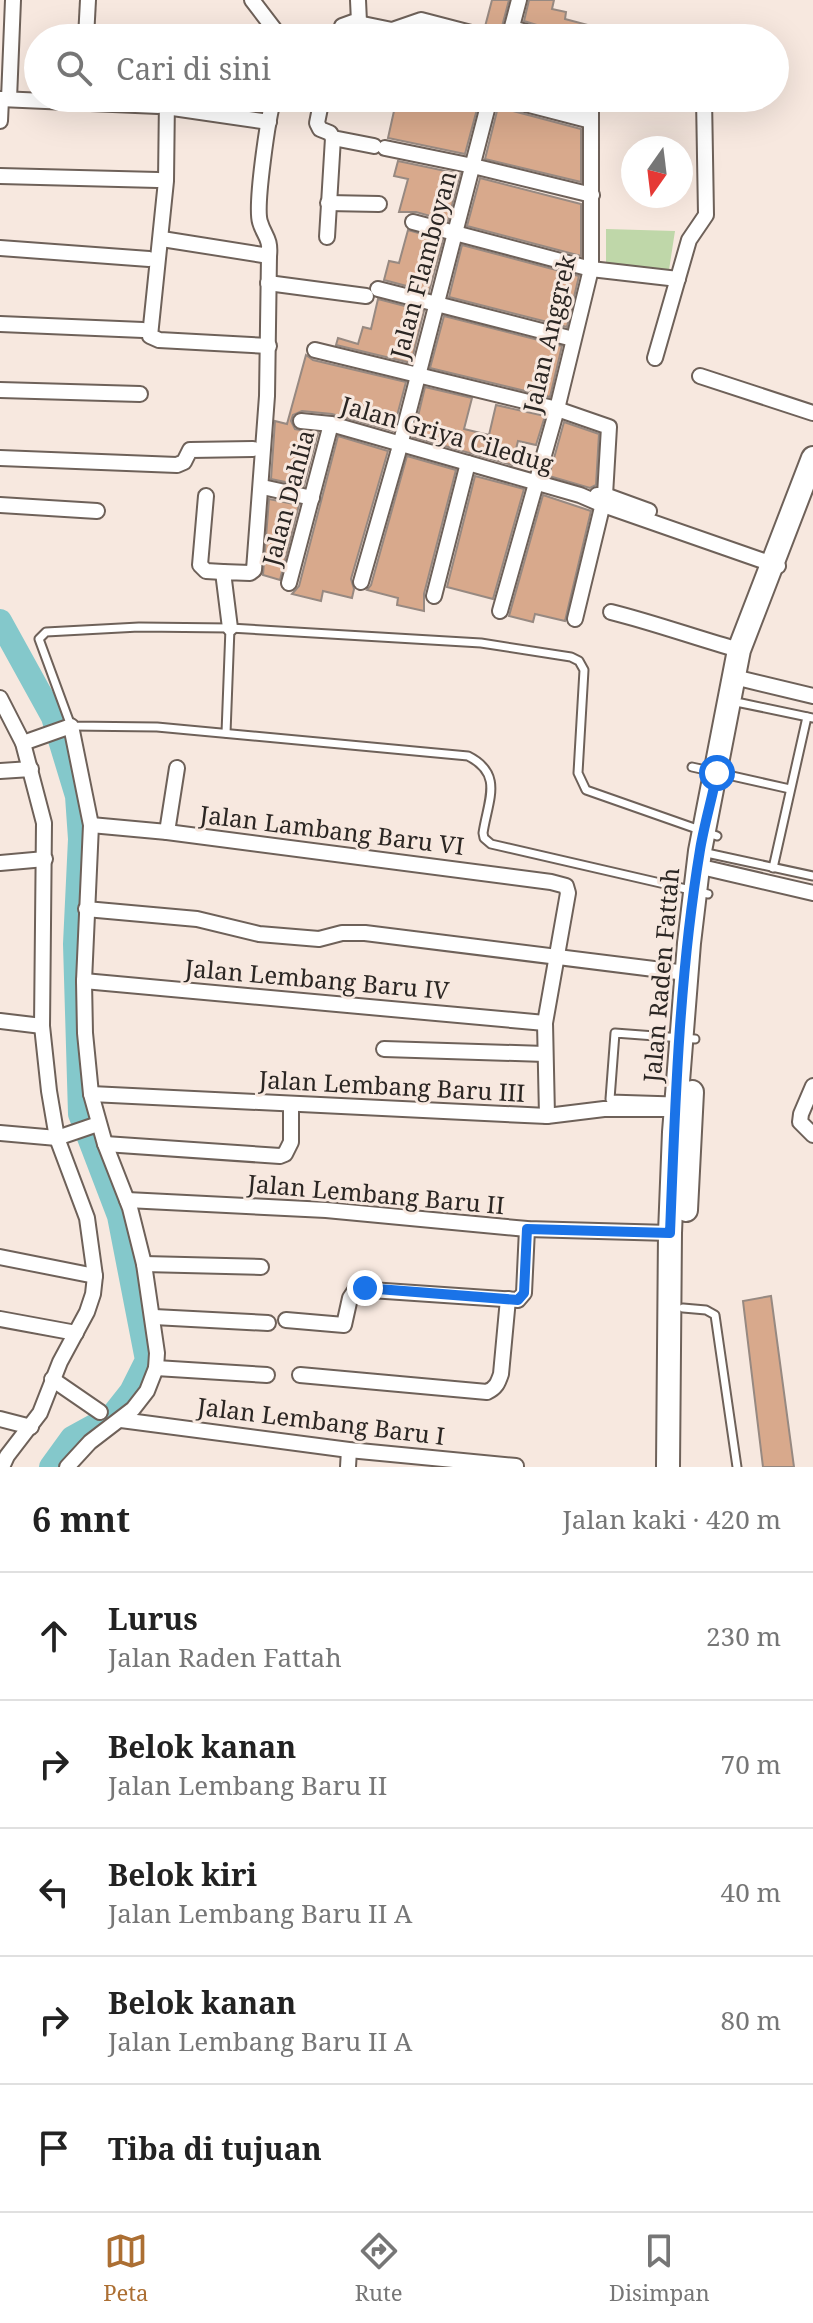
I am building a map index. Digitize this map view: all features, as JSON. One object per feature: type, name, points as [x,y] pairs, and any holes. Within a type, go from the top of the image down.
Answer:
[{"type":"main road","name":"Jalan Raden Fattah","points":[[688,1038],[686,973],[740,678],[813,458]]},
{"type":"main road","name":"Jalan Raden Fattah","points":[[723,774],[741,703],[739,650],[813,489]]},
{"type":"main road","name":"Jalan Raden Fattah","points":[[668,1467],[670,1233],[701,893]]},
{"type":"main road","name":"Jalan Raden Fattah","points":[[681,1467],[684,1105]]},
{"type":"street","points":[[0,121],[13,0]]},
{"type":"street","points":[[87,24],[88,0]]},
{"type":"street","points":[[252,0],[270,24]]},
{"type":"street","points":[[358,0],[359,22]]},
{"type":"street","points":[[512,24],[519,0]]},
{"type":"street","points":[[409,24],[421,20],[436,24]]},
{"type":"street","points":[[350,24],[367,24]]},
{"type":"street","points":[[3,99],[24,99]]},
{"type":"street","points":[[163,112],[166,181],[162,239],[151,310],[152,338],[269,346]]},
{"type":"street","points":[[210,112],[269,122]]},
{"type":"street","points":[[206,496],[200,565],[206,571],[250,573],[254,570],[269,346],[268,235],[259,214],[271,112]]},
{"type":"street","points":[[320,112],[318,126],[333,138],[473,166],[592,195]]},
{"type":"street","name":"Jalan Flamboyan","points":[[361,582],[438,303],[486,112]]},
{"type":"street","points":[[556,112],[591,121]]},
{"type":"street","name":"Jalan Anggrek","points":[[500,611],[557,409],[591,269],[591,112]]},
{"type":"street","points":[[655,358],[689,240],[702,221],[707,206],[704,112]]},
{"type":"street","points":[[327,237],[333,138]]},
{"type":"street","points":[[0,176],[158,180]]},
{"type":"street","points":[[328,203],[379,204]]},
{"type":"street","points":[[413,222],[591,269],[678,279]]},
{"type":"street","points":[[162,239],[269,256]]},
{"type":"street","points":[[0,248],[149,259]]},
{"type":"street","points":[[268,283],[372,292],[438,303],[573,339]]},
{"type":"street","points":[[0,324],[143,330]]},
{"type":"street","points":[[315,350],[557,409],[609,427],[604,500],[575,619]]},
{"type":"street","points":[[700,376],[813,413]]},
{"type":"street","points":[[0,390],[140,394]]},
{"type":"street","name":"Jalan Griya Ciledug","points":[[301,421],[331,424],[604,500],[777,562]]},
{"type":"street","name":"Jalan Dahlia","points":[[289,583],[331,424]]},
{"type":"street","points":[[0,458],[177,465],[184,462],[190,450],[253,449]]},
{"type":"street","points":[[434,596],[468,463]]},
{"type":"street","points":[[267,488],[312,498]]},
{"type":"street","points":[[0,505],[97,511]]},
{"type":"street","points":[[223,572],[230,628]]},
{"type":"street","points":[[611,612],[739,650]]},
{"type":"street","points":[[740,678],[813,696]]},
{"type":"street","points":[[0,698],[23,743],[44,823],[42,1026],[61,1137],[87,1218],[95,1276],[93,1294],[31,1427],[2,1467]]},
{"type":"street","points":[[23,743],[63,728],[91,825],[84,981],[85,1033],[94,1126],[105,1144],[127,1200],[144,1264],[157,1338],[156,1368],[147,1391],[133,1409],[90,1442],[67,1467]]},
{"type":"street","points":[[167,832],[177,768]]},
{"type":"street","points":[[0,771],[31,769]]},
{"type":"street","name":"Jalan Lambang Baru VI","points":[[91,825],[167,832],[566,886],[568,893],[557,958]]},
{"type":"street","points":[[709,848],[813,893]]},
{"type":"street","points":[[0,863],[45,859]]},
{"type":"street","points":[[86,909],[197,919],[259,934],[319,939],[342,933],[365,933],[686,973]]},
{"type":"street","points":[[547,1116],[545,1023],[557,958]]},
{"type":"street","name":"Jalan Lembang Baru IV","points":[[84,981],[545,1023]]},
{"type":"street","points":[[0,1021],[42,1026]]},
{"type":"street","points":[[384,1049],[545,1054]]},
{"type":"street","points":[[813,1086],[800,1122],[813,1135]]},
{"type":"street","name":"Jalan Lembang Baru III","points":[[91,1094],[547,1116],[604,1109],[684,1105]]},
{"type":"street","points":[[105,1144],[280,1156],[285,1154],[291,1142],[291,1104]]},
{"type":"street","points":[[0,1133],[61,1137],[94,1126]]},
{"type":"street","name":"Jalan Lembang Baru II","points":[[127,1200],[326,1210],[527,1229],[670,1233]]},
{"type":"street","points":[[286,1320],[344,1325],[350,1298],[356,1289],[518,1300],[524,1293],[527,1229]]},
{"type":"street","points":[[0,1257],[95,1276]]},
{"type":"street","points":[[144,1264],[261,1267]]},
{"type":"street","points":[[300,1375],[487,1392],[497,1386],[501,1374],[508,1299]]},
{"type":"street","points":[[154,1317],[268,1323]]},
{"type":"street","points":[[0,1319],[76,1333]]},
{"type":"street","points":[[156,1368],[267,1375]]},
{"type":"street","points":[[52,1379],[100,1412]]},
{"type":"street","points":[[0,1419],[31,1427]]},
{"type":"street","name":"Jalan Lembang Baru I","points":[[121,1420],[349,1450],[516,1466]]},
{"type":"street","points":[[348,1467],[349,1450]]},
{"type":"lane","points":[[701,893],[491,844],[483,833],[491,782],[489,772],[480,762],[468,756],[157,727],[63,728],[39,644],[41,634],[139,627],[230,628],[481,643],[571,657],[579,661],[584,670],[578,773],[581,784],[589,793],[709,848],[773,868],[813,876]]},
{"type":"lane","points":[[226,733],[230,628]]},
{"type":"lane","points":[[741,703],[810,717],[773,868]]},
{"type":"lane","points":[[692,767],[790,789]]},
{"type":"lane","points":[[684,1105],[610,1099],[615,1033],[688,1038]]},
{"type":"lane","points":[[683,1308],[706,1310],[715,1315],[737,1467]]},
{"type":"green space","points":[[606,229],[675,231],[669,270],[606,266]]},
{"type":"building","points":[[492,0],[509,0],[503,24],[486,24]]},
{"type":"building","points":[[529,0],[554,0],[552,9],[566,12],[565,19],[584,24],[534,24],[524,21]]},
{"type":"building","points":[[394,112],[476,112],[465,154],[388,138]]},
{"type":"building","points":[[497,112],[517,112],[581,129],[581,182],[485,159]]},
{"type":"building","points":[[398,161],[460,174],[448,221],[416,212],[399,212],[408,179],[394,176]]},
{"type":"building","points":[[480,178],[581,204],[581,256],[467,226]]},
{"type":"building","points":[[408,230],[443,240],[429,292],[384,280],[389,261],[399,263]]},
{"type":"building","points":[[462,245],[579,276],[567,327],[449,297]]},
{"type":"building","points":[[378,299],[424,311],[411,363],[336,345],[338,338],[358,344],[363,327],[371,329]]},
{"type":"building","points":[[444,316],[562,346],[550,397],[430,368]]},
{"type":"building","points":[[306,355],[313,360],[406,382],[393,431],[332,414],[302,411],[293,415],[291,421],[295,429],[318,433],[304,486],[271,479],[275,421],[287,424]]},
{"type":"building","points":[[425,387],[472,398],[464,429],[489,435],[496,405],[545,416],[536,445],[518,441],[512,465],[413,437]]},
{"type":"building","points":[[564,422],[599,434],[596,485],[590,488],[549,476]]},
{"type":"building","points":[[338,436],[388,451],[351,579],[354,589],[352,598],[323,591],[321,601],[292,594],[299,586]]},
{"type":"building","points":[[407,456],[456,470],[424,594],[424,611],[397,605],[398,598],[367,590],[371,585]]},
{"type":"building","points":[[475,476],[524,489],[493,599],[447,587]]},
{"type":"building","points":[[543,495],[591,511],[565,621],[535,614],[533,622],[509,616]]},
{"type":"building","points":[[269,499],[299,505],[280,580],[263,575]]},
{"type":"building","points":[[771,1296],[794,1467],[763,1467],[743,1301]]},
{"type":"waterway","points":[[0,621],[53,717],[77,796],[80,839],[75,944],[80,1114],[119,1216],[147,1360],[131,1392],[112,1416],[72,1438],[51,1467]]},
{"type":"route","points":[[365,1288],[518,1300],[524,1293],[527,1229],[670,1233],[674,1132],[689,943],[700,851],[717,773]]}]
